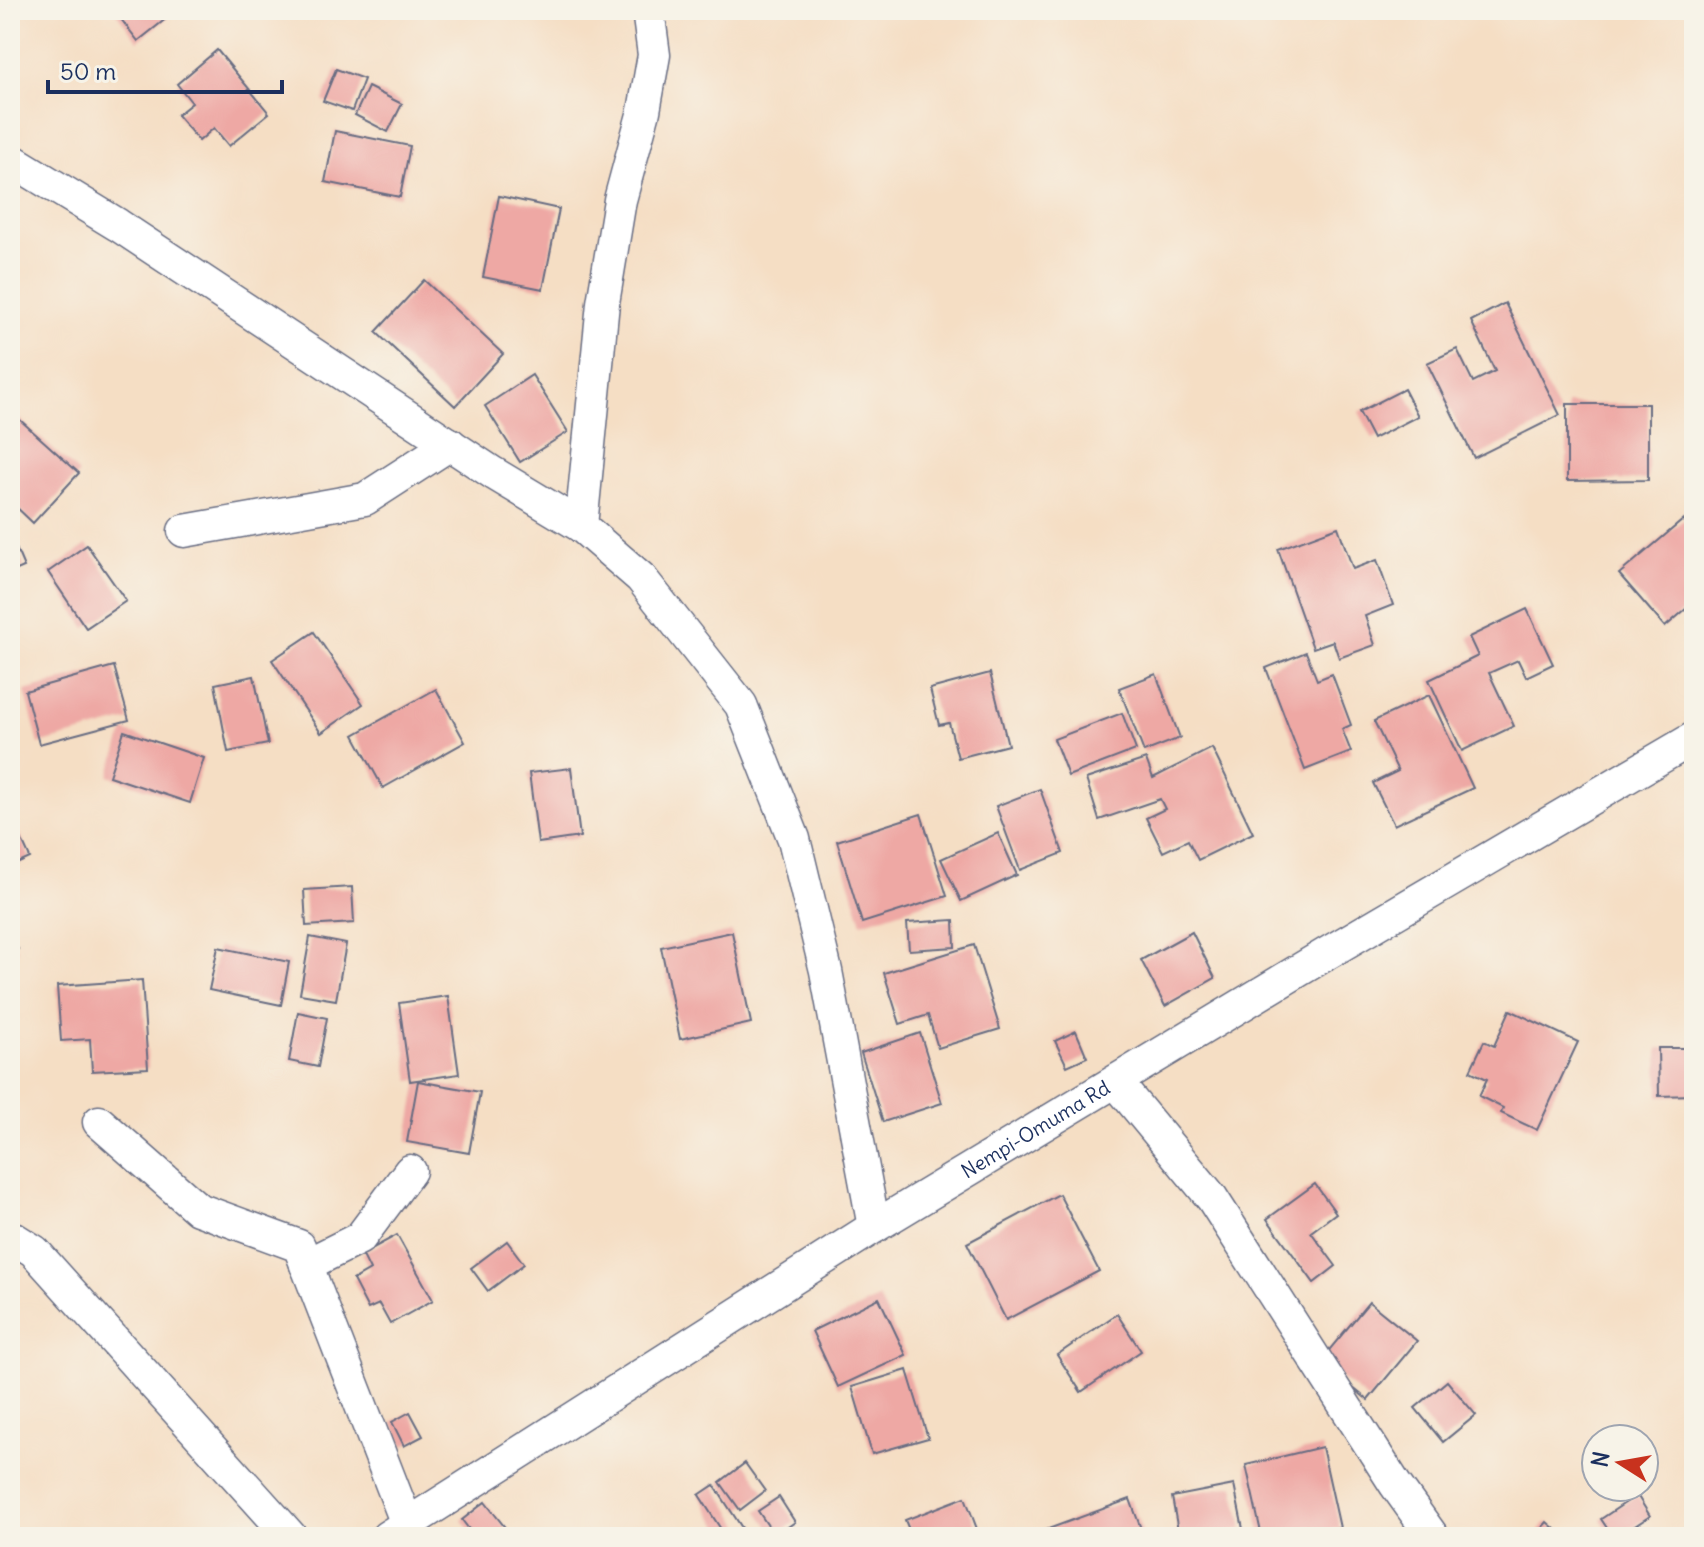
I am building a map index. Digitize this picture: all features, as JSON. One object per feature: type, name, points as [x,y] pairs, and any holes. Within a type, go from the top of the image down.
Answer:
[{"type":"street","points":[[581,526],[603,303],[620,200],[644,111],[654,55],[648,10]]},
{"type":"street","points":[[10,159],[118,225],[450,444],[581,526],[641,578],[741,705],[794,839],[826,971],[874,1227]]},
{"type":"street","points":[[184,531],[365,499],[450,444]]},
{"type":"street","name":"Nempi-Omuma Rd","points":[[397,1531],[874,1227],[1326,954],[1694,738]]},
{"type":"street","points":[[1116,1082],[1212,1198],[1395,1484],[1433,1537]]},
{"type":"street","points":[[99,1122],[198,1209],[299,1246],[397,1531]]},
{"type":"street","points":[[306,1265],[360,1238],[410,1171]]},
{"type":"street","points":[[10,1236],[34,1251],[291,1537]]},
{"type":"building","points":[[114,10],[177,10],[138,41]]},
{"type":"building","points":[[217,50],[269,113],[229,146],[214,128],[199,141],[177,115],[192,103],[177,84]]},
{"type":"building","points":[[336,69],[364,79],[352,111],[323,101]]},
{"type":"building","points":[[368,87],[402,104],[388,132],[355,115]]},
{"type":"building","points":[[335,131],[410,146],[400,197],[325,182]]},
{"type":"building","points":[[499,196],[559,209],[543,289],[483,277]]},
{"type":"building","points":[[424,280],[503,354],[455,406],[376,332]]},
{"type":"building","points":[[1505,303],[1560,415],[1474,458],[1427,363],[1457,349],[1473,382],[1495,371],[1471,321]]},
{"type":"building","points":[[532,375],[568,432],[520,462],[485,406]]},
{"type":"building","points":[[1404,389],[1418,416],[1373,439],[1359,412]]},
{"type":"building","points":[[1567,404],[1648,404],[1648,480],[1567,481]]},
{"type":"building","points":[[19,419],[79,473],[33,523],[10,501],[10,429]]},
{"type":"building","points":[[1683,520],[1694,533],[1694,602],[1665,627],[1619,574]]},
{"type":"building","points":[[1338,527],[1353,569],[1377,560],[1393,605],[1365,616],[1375,645],[1339,658],[1333,641],[1313,648],[1278,549]]},
{"type":"building","points":[[10,534],[24,567],[10,573]]},
{"type":"building","points":[[87,545],[126,601],[86,628],[48,572]]},
{"type":"building","points":[[1527,609],[1553,664],[1526,677],[1518,660],[1489,673],[1514,726],[1462,751],[1429,680],[1478,656],[1469,637]]},
{"type":"building","points":[[314,632],[363,704],[321,733],[272,660]]},
{"type":"building","points":[[1306,652],[1317,680],[1332,674],[1351,725],[1342,729],[1351,752],[1305,770],[1266,668]]},
{"type":"building","points":[[114,666],[129,720],[39,744],[25,691]]},
{"type":"building","points":[[990,673],[1008,745],[958,758],[949,723],[939,725],[930,689]]},
{"type":"building","points":[[1156,674],[1180,738],[1144,752],[1119,688]]},
{"type":"building","points":[[254,676],[268,744],[228,752],[215,684]]},
{"type":"building","points":[[436,689],[465,742],[383,788],[354,735]]},
{"type":"building","points":[[1429,695],[1473,788],[1394,825],[1373,783],[1398,771],[1374,721]]},
{"type":"building","points":[[1122,713],[1136,750],[1068,776],[1054,739]]},
{"type":"building","points":[[124,731],[204,758],[190,803],[109,776]]},
{"type":"building","points":[[1212,748],[1253,833],[1198,860],[1188,840],[1163,852],[1146,818],[1165,809],[1160,799],[1099,820],[1086,779],[1146,759],[1153,778]]},
{"type":"building","points":[[571,768],[580,837],[538,843],[529,773]]},
{"type":"building","points":[[1040,789],[1063,853],[1020,870],[996,806]]},
{"type":"building","points":[[10,814],[30,858],[10,867]]},
{"type":"building","points":[[921,814],[947,896],[862,923],[837,841]]},
{"type":"building","points":[[998,833],[1017,875],[961,901],[941,859]]},
{"type":"building","points":[[352,887],[354,923],[306,926],[304,890]]},
{"type":"building","points":[[954,920],[955,947],[909,950],[907,923]]},
{"type":"building","points":[[732,932],[751,1023],[680,1039],[661,947]]},
{"type":"building","points":[[1192,932],[1215,978],[1165,1006],[1141,960]]},
{"type":"building","points":[[310,937],[346,944],[336,1000],[300,994]]},
{"type":"building","points":[[10,940],[18,949],[10,957]]},
{"type":"building","points":[[974,945],[1000,1029],[938,1048],[928,1015],[900,1024],[884,973]]},
{"type":"building","points":[[218,947],[289,962],[281,1005],[209,990]]},
{"type":"building","points":[[142,980],[148,1068],[92,1071],[90,1039],[61,1041],[57,986]]},
{"type":"building","points":[[448,996],[459,1074],[410,1081],[399,1003]]},
{"type":"building","points":[[1510,1010],[1578,1042],[1537,1130],[1501,1113],[1503,1108],[1479,1096],[1487,1079],[1470,1071],[1484,1041],[1494,1046]]},
{"type":"building","points":[[298,1012],[327,1018],[318,1067],[289,1061]]},
{"type":"building","points":[[1076,1031],[1087,1057],[1067,1066],[1055,1041]]},
{"type":"building","points":[[920,1033],[942,1103],[883,1122],[861,1053]]},
{"type":"building","points":[[1658,1048],[1694,1048],[1694,1095],[1659,1096]]},
{"type":"building","points":[[418,1081],[480,1092],[469,1153],[407,1142]]},
{"type":"building","points":[[1315,1184],[1336,1213],[1311,1232],[1336,1266],[1314,1283],[1267,1219]]},
{"type":"building","points":[[1059,1194],[1099,1271],[1006,1320],[967,1243]]},
{"type":"building","points":[[397,1235],[433,1300],[390,1324],[379,1304],[368,1309],[353,1280],[370,1270],[362,1254]]},
{"type":"building","points":[[507,1241],[524,1264],[488,1291],[471,1268]]},
{"type":"building","points":[[879,1298],[906,1355],[838,1387],[812,1331]]},
{"type":"building","points":[[1369,1302],[1417,1341],[1368,1400],[1320,1361]]},
{"type":"building","points":[[1117,1314],[1141,1351],[1081,1392],[1057,1355]]},
{"type":"building","points":[[907,1370],[928,1438],[872,1454],[852,1387]]},
{"type":"building","points":[[1447,1381],[1476,1415],[1443,1442],[1415,1408]]},
{"type":"building","points":[[410,1412],[423,1436],[404,1446],[392,1422]]},
{"type":"building","points":[[1322,1447],[1340,1528],[1300,1537],[1262,1537],[1246,1465]]},
{"type":"building","points":[[745,1463],[765,1491],[740,1510],[720,1482]]},
{"type":"building","points":[[714,1485],[748,1537],[726,1537],[699,1495]]},
{"type":"building","points":[[1234,1485],[1243,1529],[1201,1537],[1179,1537],[1172,1497]]},
{"type":"building","points":[[779,1497],[795,1522],[775,1536],[758,1511]]},
{"type":"building","points":[[965,1497],[980,1537],[912,1537],[905,1520]]},
{"type":"building","points":[[1130,1499],[1144,1537],[1032,1537],[1032,1535]]},
{"type":"building","points":[[485,1502],[511,1535],[475,1537],[462,1520]]},
{"type":"building","points":[[1625,1503],[1642,1503],[1650,1516],[1618,1537],[1613,1537],[1601,1519]]},
{"type":"building","points":[[1547,1522],[1564,1537],[1534,1537]]}]
